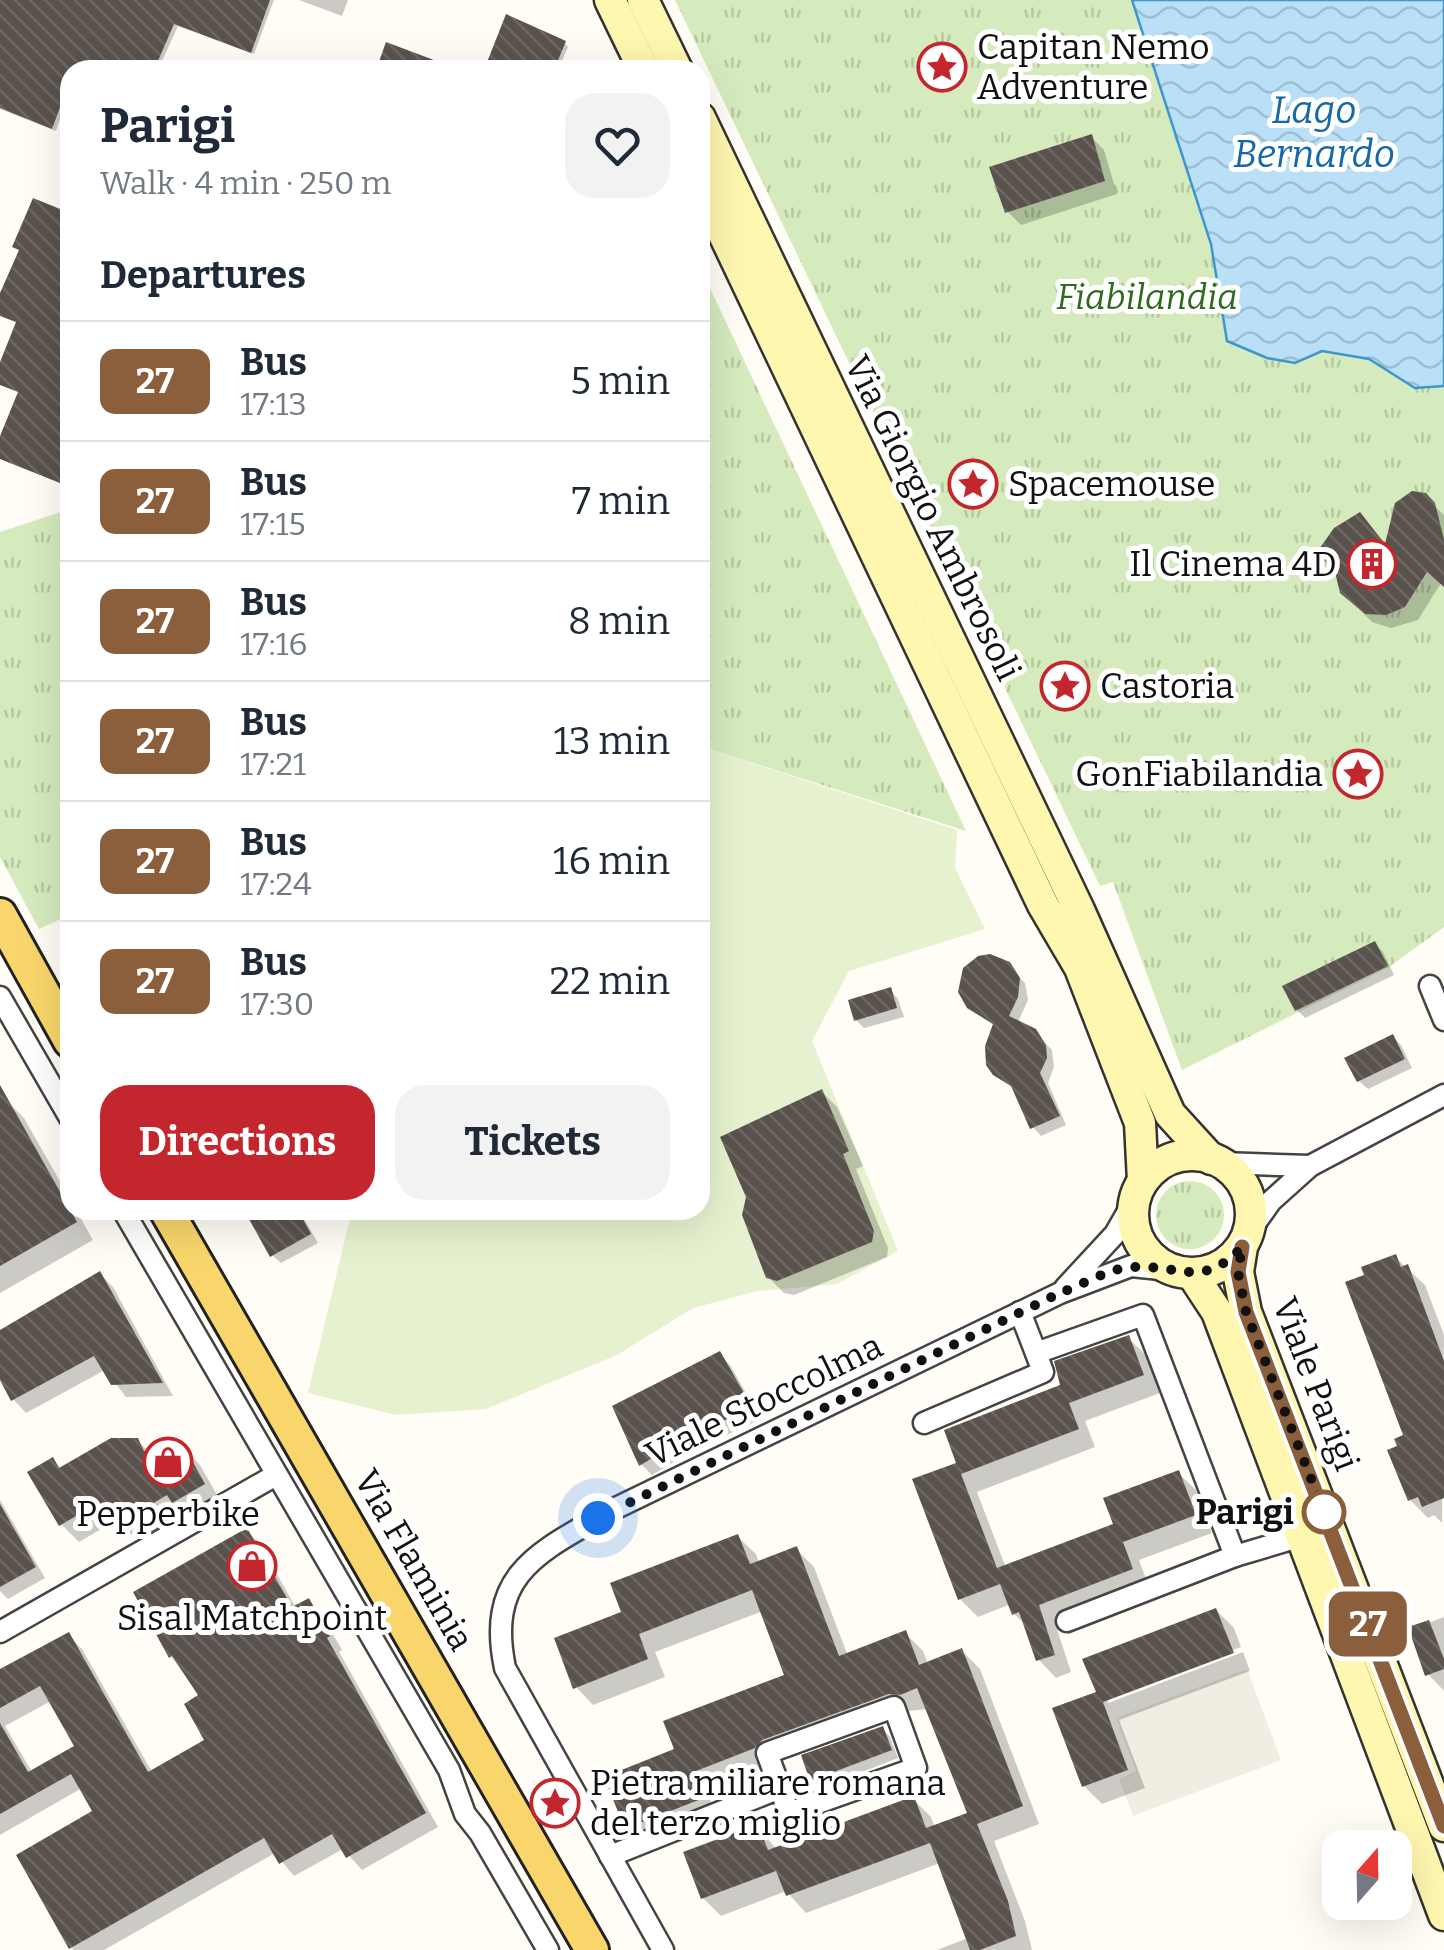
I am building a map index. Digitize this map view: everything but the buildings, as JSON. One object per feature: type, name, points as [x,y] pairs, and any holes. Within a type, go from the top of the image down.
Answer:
[{"type":"main road","points":[[610,0],[639,60]]},
{"type":"main road","points":[[643,0],[672,60]]},
{"type":"main road","name":"Via Giorgio Ambrosoli","points":[[710,139],[1079,910],[1170,1114],[1216,1161]]},
{"type":"main road","name":"Via Giorgio Ambrosoli","points":[[710,205],[1043,905],[1080,968],[1140,1123],[1138,1191]]},
{"type":"main road","points":[[0,915],[60,1023]]},
{"type":"main road","points":[[1190,1155],[1216,1161],[1244,1186],[1252,1216],[1246,1240],[1220,1267],[1181,1272],[1143,1249],[1135,1233],[1138,1191],[1160,1164],[1174,1157],[1190,1155]]},
{"type":"main road","name":"Via Flaminia","points":[[172,1220],[592,1950]]},
{"type":"main road","name":"Viale Parigi","points":[[1246,1240],[1238,1272],[1246,1312],[1444,1826]]},
{"type":"main road","name":"Viale Parigi","points":[[1181,1272],[1218,1312],[1444,1915]]},
{"type":"street","points":[[1430,986],[1444,1020]]},
{"type":"street","points":[[0,997],[60,1101]]},
{"type":"street","points":[[1246,1240],[1271,1200],[1310,1166],[1444,1095]]},
{"type":"street","points":[[1216,1161],[1310,1166]]},
{"type":"street","name":"Viale Stoccolma","points":[[1060,1293],[1116,1234],[1138,1191]]},
{"type":"street","points":[[129,1220],[449,1770],[464,1814],[480,1833],[548,1950]]},
{"type":"street","name":"Viale Stoccolma","points":[[663,1950],[504,1668],[498,1634],[507,1594],[530,1561],[614,1509],[1060,1293],[1130,1266],[1181,1272]]},
{"type":"street","points":[[924,1423],[1043,1372],[1020,1312]]},
{"type":"street","points":[[1036,1354],[1143,1314],[1235,1556]]},
{"type":"street","points":[[0,1632],[276,1475]]},
{"type":"street","points":[[1067,1621],[1235,1556],[1302,1536]]},
{"type":"street","points":[[894,1707],[916,1768],[789,1813],[780,1788],[767,1752],[894,1707]]},
{"type":"street","points":[[610,1856],[780,1788]]},
{"type":"street","points":[[508,1883],[544,1865]]},
{"type":"green space","name":"Fiabilandia","points":[[675,0],[1444,0],[1444,927],[1389,967],[1182,1070],[1113,882],[1100,886],[710,73],[710,60],[704,60]]},
{"type":"green space","points":[[710,288],[966,831],[710,749]]},
{"type":"green space","points":[[60,512],[60,920],[39,929],[0,857],[0,532]]},
{"type":"green space","points":[[710,749],[957,830],[955,868],[985,929],[849,971],[812,1041],[898,1251],[837,1284],[758,1291],[693,1308],[617,1355],[486,1409],[396,1415],[308,1393],[350,1220],[710,1220]]},
{"type":"green space","points":[[1190,1181],[1203,1183],[1214,1191],[1222,1202],[1222,1228],[1214,1239],[1203,1247],[1190,1249],[1177,1247],[1166,1239],[1158,1228],[1156,1215],[1158,1202],[1166,1191],[1177,1183]]},
{"type":"shaded area","points":[[1247,1669],[1281,1760],[1133,1816],[1119,1779],[1136,1771],[1116,1718]]},
{"type":"water","name":"Lago Bernardo","points":[[1132,0],[1444,0],[1444,386],[1415,388],[1369,359],[1322,351],[1295,363],[1267,358],[1227,341],[1211,244]]},
{"type":"bus line","name":"27","points":[[1242,1247],[1238,1272],[1246,1312],[1444,1826]]},
{"type":"place","name":"Capitan Nemo Adventure","points":[[942,67]]},
{"type":"place","name":"Spacemouse","points":[[973,484]]},
{"type":"place","name":"Il Cinema 4D","points":[[1372,564]]},
{"type":"place","name":"Castoria","points":[[1065,686]]},
{"type":"place","name":"GonFiabilandia","points":[[1358,774]]},
{"type":"place","name":"Pepperbike","points":[[168,1462]]},
{"type":"place","name":"Parigi","points":[[1324,1512]]},
{"type":"place","name":"Sisal Matchpoint","points":[[252,1566]]},
{"type":"place","name":"Pietra miliare romana del terzo miglio","points":[[555,1803]]},
{"type":"route","points":[[598,1518],[1060,1293],[1130,1266],[1192,1274],[1206,1272],[1220,1267],[1242,1247],[1238,1272],[1246,1312],[1324,1512]]}]
